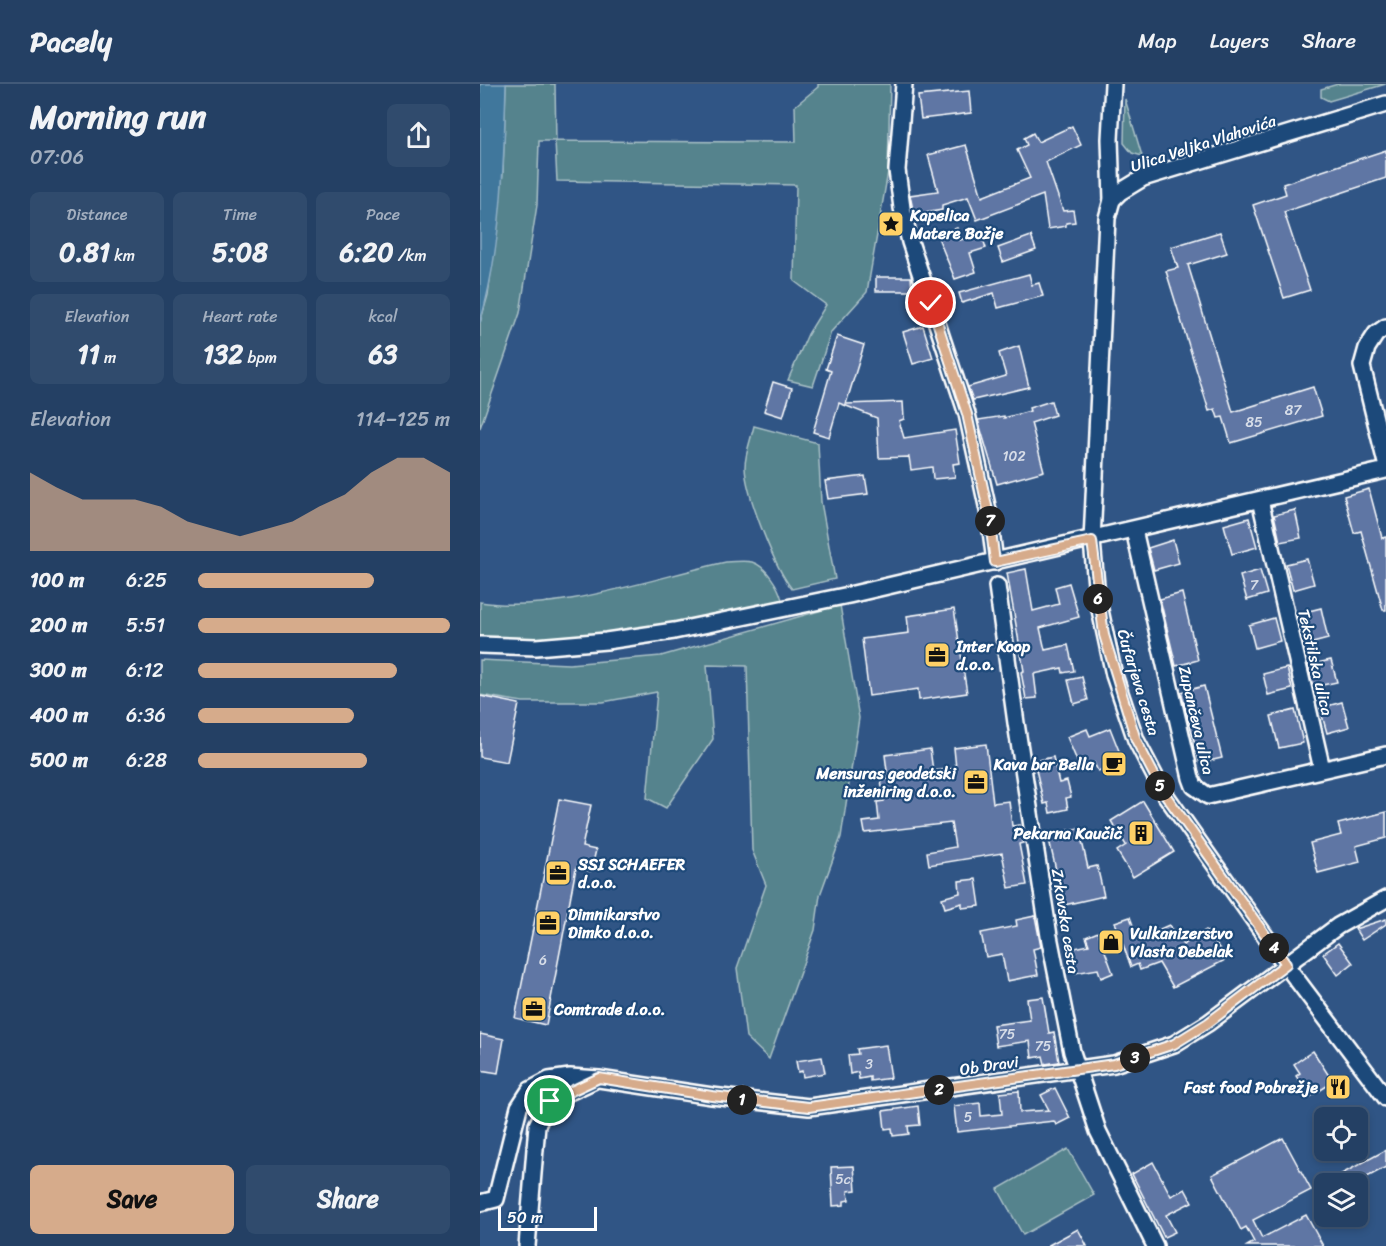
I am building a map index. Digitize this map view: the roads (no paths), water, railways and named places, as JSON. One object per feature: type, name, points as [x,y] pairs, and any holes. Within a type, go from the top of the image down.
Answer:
[{"type":"street","points":[[904,84],[897,170],[902,208],[910,242],[967,414],[989,515],[995,562]]},
{"type":"street","name":"Ulica Veljka Vlahovića","points":[[1112,200],[1110,139],[1113,84]]},
{"type":"street","name":"Ulica Veljka Vlahovića","points":[[1112,200],[1128,186],[1143,178],[1386,104]]},
{"type":"street","name":"Čufarjeva cesta","points":[[1112,200],[1107,218],[1092,541],[1104,635],[1136,740],[1162,790],[1286,964],[1386,1098]]},
{"type":"street","points":[[1386,327],[1376,334],[1367,348],[1362,366],[1386,463]]},
{"type":"street","points":[[480,645],[536,647],[606,641],[754,615],[1092,541],[1386,470]]},
{"type":"street","name":"Tekstilska ulica","points":[[1260,500],[1322,769]]},
{"type":"street","name":"Zupančeva ulica","points":[[1134,531],[1194,786],[1208,796],[1322,769]]},
{"type":"street","name":"Zrkovska cesta","points":[[997,586],[1049,936],[1078,1071],[1098,1131],[1155,1246]]},
{"type":"street","points":[[1322,769],[1386,755]]},
{"type":"street","name":"Ob Dravi","points":[[480,1203],[496,1199],[519,1107],[530,1090],[549,1080],[570,1077],[599,1078],[712,1096],[809,1107],[1078,1071],[1114,1064],[1174,1044],[1208,1023],[1363,909],[1386,899]]},
{"type":"street","points":[[527,1246],[537,1125],[550,1101],[599,1078]]},
{"type":"water","points":[[480,84],[506,84],[503,174],[497,234],[480,323]]},
{"type":"place","name":"Kapelica Matere Božje","points":[[891,224]]},
{"type":"place","name":"Inter Koop d.o.o.","points":[[937,655]]},
{"type":"place","name":"Kava bar Bella","points":[[1114,764]]},
{"type":"place","name":"Mensuras geodetski inženiring d.o.o.","points":[[976,782]]},
{"type":"place","name":"Pekarna Kaučič","points":[[1141,833]]},
{"type":"place","name":"SSI SCHAEFER d.o.o.","points":[[558,873]]},
{"type":"place","name":"Dimnikarstvo Dimko d.o.o.","points":[[548,923]]},
{"type":"place","name":"Vulkanizerstvo Vlasta Debelak","points":[[1111,942]]},
{"type":"place","name":"Comtrade d.o.o.","points":[[534,1009]]},
{"type":"place","name":"Fast food Pobrežje","points":[[1338,1087]]}]
